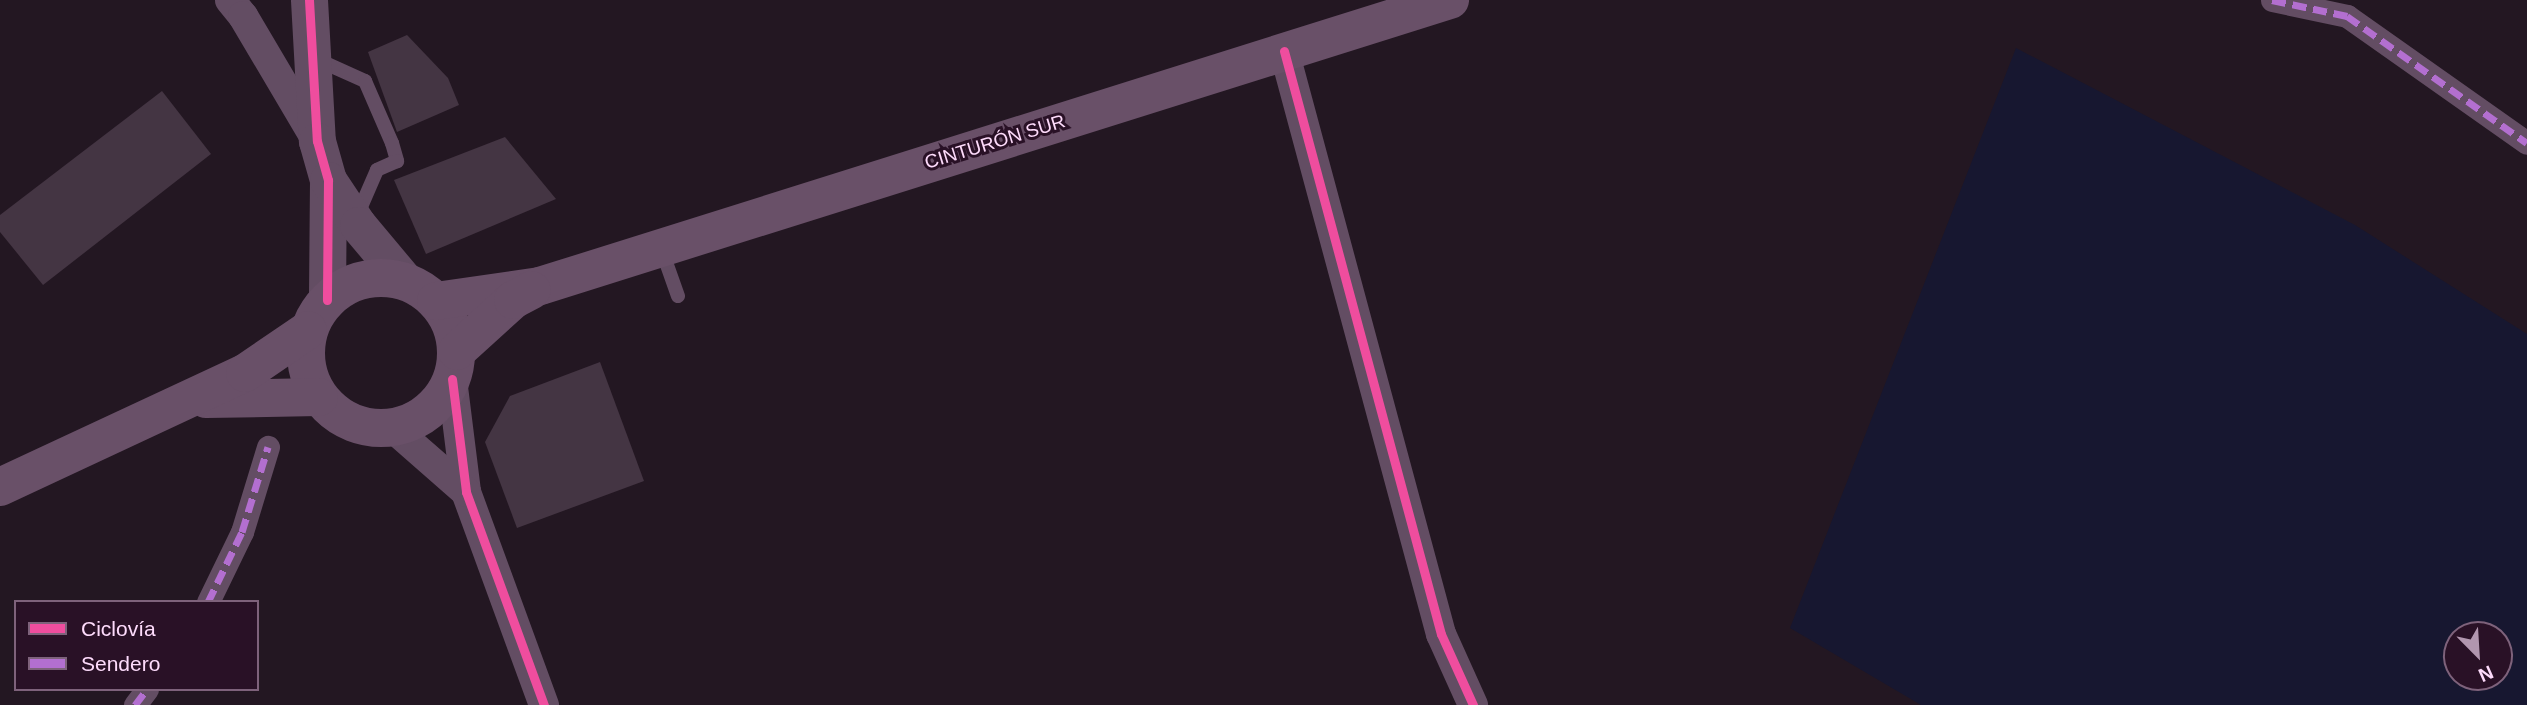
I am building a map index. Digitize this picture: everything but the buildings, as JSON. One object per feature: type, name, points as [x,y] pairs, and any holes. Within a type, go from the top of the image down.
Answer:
[{"type":"main road","name":"CINTURÓN SUR","points":[[454,365],[513,300],[540,286],[1450,0]]},
{"type":"main road","points":[[0,487],[244,373],[361,280],[383,277],[421,291],[452,326],[454,365],[439,402],[418,419],[393,428],[368,428],[343,419],[319,397],[310,381],[305,356],[318,315]]},
{"type":"main road","name":"CINTURÓN SUR","points":[[421,291],[540,286]]},
{"type":"main road","points":[[187,401],[319,397]]},
{"type":"street","points":[[230,0],[243,16],[317,141]]},
{"type":"street","points":[[309,0],[317,141],[328,180],[355,220],[421,291]]},
{"type":"street","points":[[2272,0],[2347,16],[2527,143]]},
{"type":"street","points":[[1284,51],[1441,634],[1473,705]]},
{"type":"street","points":[[318,315],[328,180]]},
{"type":"street","points":[[454,365],[466,492],[544,705]]},
{"type":"street","points":[[393,428],[466,492]]},
{"type":"street","points":[[209,600],[242,532],[268,447]]},
{"type":"lane","points":[[312,57],[365,81],[397,161],[377,170],[355,220]]},
{"type":"lane","points":[[661,247],[678,296]]},
{"type":"shaded area","points":[[2016,48],[2355,225],[2527,334],[2527,705],[1921,705],[1790,628]]},
{"type":"marked path","points":[[2272,0],[2347,16],[2527,143]]},
{"type":"marked path","points":[[209,600],[242,532],[268,447]]},
{"type":"marked path","points":[[135,705],[146,691]]},
{"type":"cycle path","points":[[309,0],[317,141],[328,180],[327,300]]},
{"type":"cycle path","points":[[1284,51],[1441,634],[1473,705]]},
{"type":"cycle path","points":[[452,379],[466,492],[544,705]]}]
